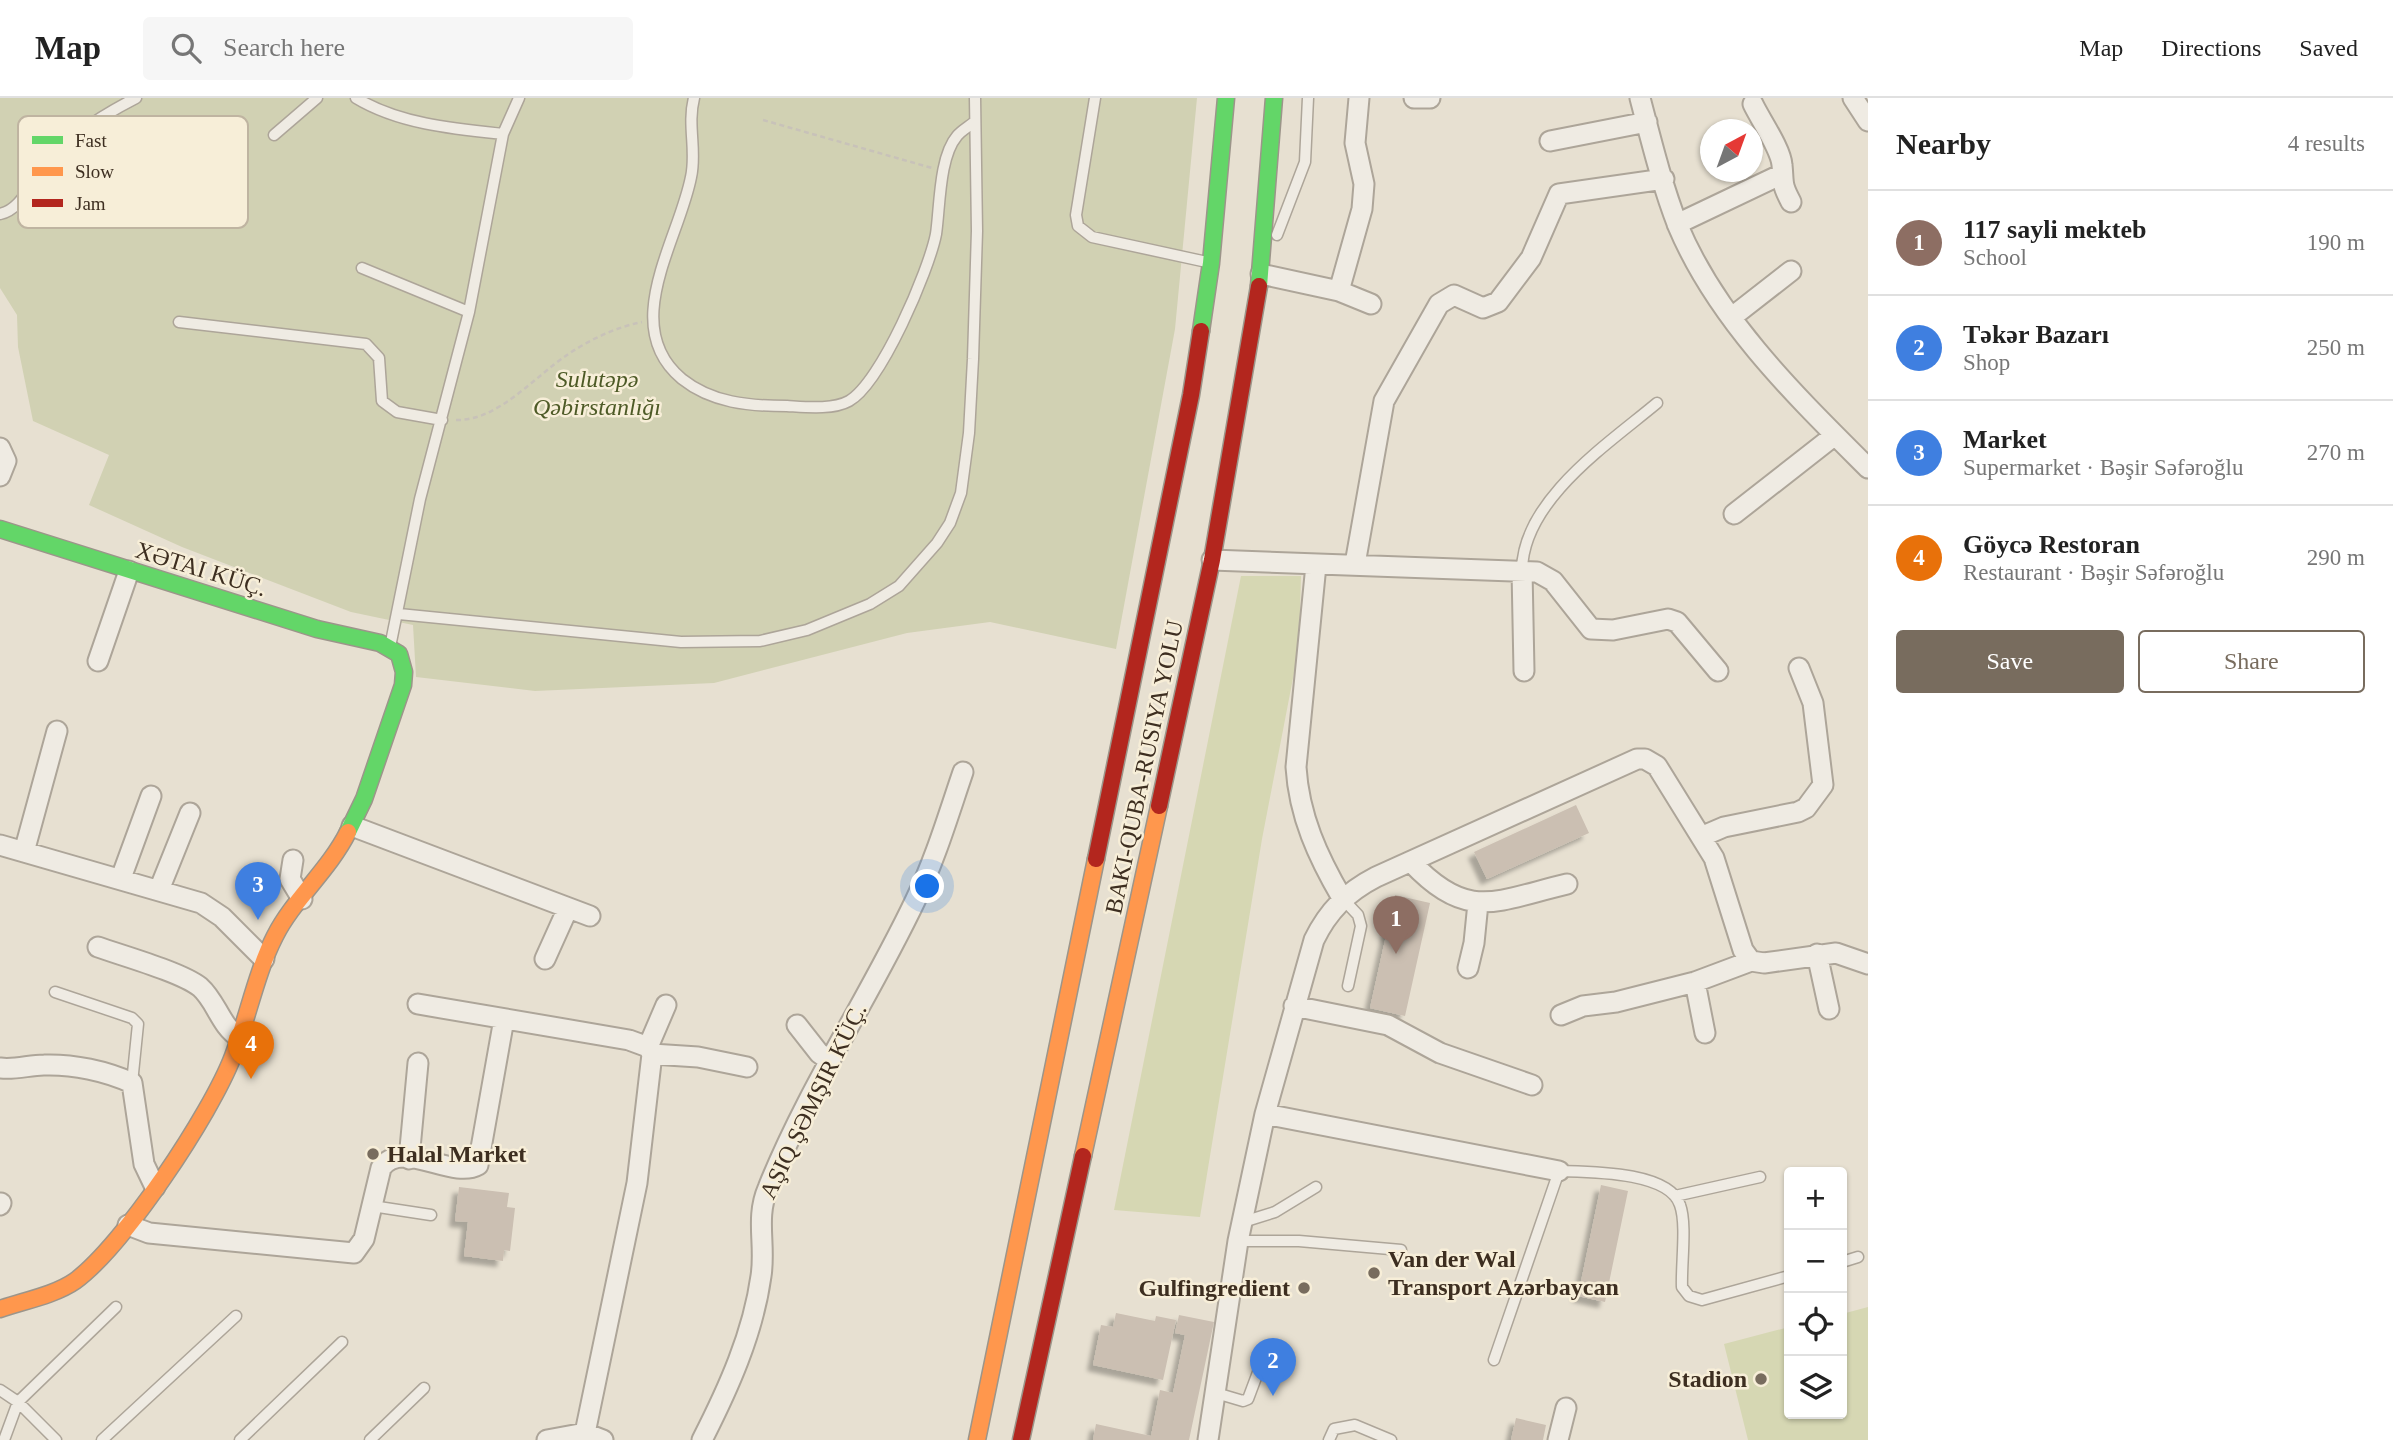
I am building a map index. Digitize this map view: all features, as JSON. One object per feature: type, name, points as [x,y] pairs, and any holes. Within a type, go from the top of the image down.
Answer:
[{"type":"main road","points":[[977,1440],[1162,549],[1191,395],[1210,263],[1226,98]]},
{"type":"main road","points":[[1021,1440],[1212,560],[1261,274],[1274,98]]},
{"type":"main road","name":"XƏTAI KÜÇ.","points":[[0,529],[129,571],[390,648]]},
{"type":"main road","points":[[0,1309],[72,1283],[100,1260],[155,1187],[212,1102],[240,1038],[264,959],[275,934],[331,862],[352,826],[402,685],[402,660],[390,648]]},
{"type":"main road","points":[[1037,1440],[1048,1317]]},
{"type":"street","points":[[1339,291],[1362,209],[1364,184],[1355,143],[1359,98]]},
{"type":"street","points":[[1414,98],[1430,98]]},
{"type":"street","points":[[1640,98],[1677,224],[1695,259],[1732,317],[1780,377],[1868,468]]},
{"type":"street","points":[[1853,98],[1868,121]]},
{"type":"street","points":[[1753,104],[1778,152],[1783,165],[1780,175],[1791,202]]},
{"type":"street","points":[[1550,141],[1647,122]]},
{"type":"street","points":[[1677,224],[1780,175]]},
{"type":"street","points":[[1356,564],[1384,401],[1439,304],[1454,295],[1483,308],[1498,302],[1531,258],[1559,194],[1664,179]]},
{"type":"street","points":[[1732,317],[1791,271]]},
{"type":"street","points":[[1261,274],[1339,291],[1371,303]]},
{"type":"street","points":[[1734,514],[1835,435]]},
{"type":"street","points":[[0,448],[6,461],[0,476]]},
{"type":"street","points":[[1212,560],[1537,572],[1553,581],[1591,629],[1613,631],[1668,619],[1677,622],[1718,671]]},
{"type":"street","points":[[1316,565],[1296,767],[1297,788],[1311,838],[1342,898]]},
{"type":"street","points":[[1522,570],[1524,671]]},
{"type":"street","points":[[98,661],[129,571]]},
{"type":"street","points":[[1703,836],[1724,827],[1798,812],[1806,808],[1823,785],[1813,703],[1799,668]]},
{"type":"street","points":[[23,852],[57,731]]},
{"type":"street","points":[[1208,1440],[1240,1231],[1265,1114],[1314,940],[1342,898],[1357,887],[1411,862],[1637,759],[1645,759],[1657,766],[1703,836],[1714,858],[1743,950],[1751,961]]},
{"type":"street","points":[[702,1440],[735,1370],[757,1294],[762,1258],[761,1207],[794,1130],[915,901],[963,772]]},
{"type":"street","points":[[121,878],[151,796]]},
{"type":"street","points":[[159,890],[190,813]]},
{"type":"street","points":[[352,826],[590,916]]},
{"type":"street","points":[[0,845],[121,878],[214,910],[264,959]]},
{"type":"street","points":[[293,860],[290,879],[302,899]]},
{"type":"street","points":[[1411,862],[1445,893],[1478,903],[1567,884]]},
{"type":"street","points":[[1468,968],[1474,943],[1478,903]]},
{"type":"street","points":[[545,959],[568,908]]},
{"type":"street","points":[[98,947],[195,983],[215,1006],[225,1026],[240,1038]]},
{"type":"street","points":[[1561,1015],[1583,1006],[1616,1002],[1695,982],[1751,961],[1764,963],[1836,953],[1868,964]]},
{"type":"street","points":[[1817,954],[1829,1009]]},
{"type":"street","points":[[1695,982],[1704,1033]]},
{"type":"street","points":[[418,1004],[629,1040],[650,1051],[747,1067]]},
{"type":"street","points":[[547,1440],[594,1436],[637,1183],[650,1051],[666,1005]]},
{"type":"street","points":[[1294,1006],[1388,1026],[1440,1053],[1532,1085]]},
{"type":"street","points":[[128,1225],[149,1233],[354,1253],[365,1240],[381,1168],[386,1160],[397,1156],[473,1168],[478,1165],[504,1019]]},
{"type":"street","points":[[797,1025],[819,1053],[830,1061]]},
{"type":"street","points":[[409,1158],[418,1063]]},
{"type":"street","points":[[0,1068],[19,1070],[46,1065],[105,1073],[132,1083],[144,1164],[155,1187]]},
{"type":"street","points":[[1265,1114],[1559,1171]]},
{"type":"street","points":[[1558,1440],[1566,1408]]},
{"type":"lane","points":[[105,116],[136,98]]},
{"type":"lane","points":[[274,135],[317,98]]},
{"type":"lane","points":[[356,98],[372,108],[422,122],[503,134]]},
{"type":"lane","points":[[390,648],[399,614],[420,499],[469,312],[503,134],[520,98]]},
{"type":"lane","points":[[694,98],[690,129],[692,176],[660,280],[652,319],[656,348],[672,370],[697,389],[719,399],[749,406],[849,401],[857,395],[880,363],[925,273],[936,233],[944,172],[956,136],[973,123]]},
{"type":"lane","points":[[399,614],[681,642],[760,641],[807,630],[877,600],[899,586],[918,568],[937,543],[950,523],[961,493],[969,433],[977,231],[973,123],[975,98]]},
{"type":"lane","points":[[1095,98],[1076,215],[1078,226],[1092,237],[1210,263]]},
{"type":"lane","points":[[1261,274],[1298,187],[1305,162],[1308,98]]},
{"type":"lane","points":[[0,214],[10,211],[18,203]]},
{"type":"lane","points":[[362,268],[469,312]]},
{"type":"lane","points":[[179,322],[366,344],[379,358],[382,401],[397,412],[442,420]]},
{"type":"lane","points":[[1522,570],[1522,555],[1529,534],[1561,488],[1582,466],[1657,403]]},
{"type":"lane","points":[[1342,898],[1358,915],[1361,926],[1348,986]]},
{"type":"lane","points":[[55,992],[132,1018],[138,1024],[132,1083]]},
{"type":"lane","points":[[1494,1360],[1559,1171],[1619,1173],[1659,1185],[1675,1196],[1681,1213],[1682,1287],[1689,1296],[1702,1300],[1784,1277]]},
{"type":"lane","points":[[1675,1196],[1760,1177]]},
{"type":"lane","points":[[1240,1231],[1316,1187]]},
{"type":"lane","points":[[372,1206],[431,1215]]},
{"type":"lane","points":[[1240,1231],[1298,1241],[1401,1250]]},
{"type":"lane","points":[[1847,1260],[1858,1257]]},
{"type":"lane","points":[[4,1440],[18,1402],[116,1307]]},
{"type":"lane","points":[[102,1440],[236,1316]]},
{"type":"lane","points":[[240,1440],[342,1342]]},
{"type":"lane","points":[[1216,1392],[1243,1401],[1248,1399],[1260,1367]]},
{"type":"lane","points":[[370,1440],[424,1388]]},
{"type":"lane","points":[[0,1390],[18,1402],[56,1440]]},
{"type":"lane","points":[[1329,1440],[1334,1429],[1355,1425],[1391,1440]]},
{"type":"path","points":[[763,120],[944,172]]},
{"type":"path","points":[[442,420],[471,421],[489,413],[568,354],[623,326],[652,319]]},
{"type":"green space","name":"Sulutəpə Qəbirstanlığı","points":[[0,98],[1197,98],[1175,329],[1116,649],[990,622],[907,633],[714,683],[535,691],[416,677],[413,625],[351,612],[182,547],[89,505],[109,455],[33,421],[18,347],[17,315],[0,288]]},
{"type":"green space","points":[[1241,576],[1301,576],[1299,647],[1262,839],[1200,1217],[1114,1210]]},
{"type":"green space","name":"Stadion","points":[[1868,1307],[1868,1440],[1748,1440],[1724,1344],[1784,1328],[1784,1419],[1847,1419],[1847,1313]]},
{"type":"building","points":[[1576,805],[1589,833],[1487,879],[1474,852]]},
{"type":"building","points":[[1395,895],[1430,903],[1405,1016],[1370,1008]]},
{"type":"building","points":[[1601,1185],[1628,1191],[1605,1302],[1578,1296]]},
{"type":"building","points":[[459,1187],[509,1193],[507,1207],[515,1208],[510,1251],[504,1250],[503,1261],[464,1256],[468,1222],[455,1221]]},
{"type":"building","points":[[1116,1313],[1155,1321],[1156,1316],[1176,1320],[1163,1380],[1093,1365],[1101,1325],[1113,1327]]},
{"type":"building","points":[[1179,1315],[1214,1322],[1189,1440],[1093,1440],[1096,1424],[1151,1436],[1160,1390],[1173,1393],[1185,1335],[1175,1333]]},
{"type":"building","points":[[1516,1418],[1546,1425],[1543,1440],[1511,1440]]},
{"type":"traffic: fast","points":[[1201,331],[1211,263],[1226,98]]},
{"type":"traffic: fast","points":[[1259,286],[1274,98]]},
{"type":"traffic: fast","points":[[0,529],[317,629],[380,643],[399,654],[404,672],[403,685],[364,799],[348,832]]},
{"type":"traffic: slow","points":[[1083,1156],[1159,806]]},
{"type":"traffic: slow","points":[[0,1309],[49,1294],[75,1281],[95,1264],[140,1210],[186,1143],[222,1081],[275,936],[348,832]]},
{"type":"traffic: slow","points":[[977,1440],[1096,859]]},
{"type":"traffic: jam","points":[[1159,806],[1212,560],[1259,286]]},
{"type":"traffic: jam","points":[[1096,859],[1191,395],[1201,331]]},
{"type":"traffic: jam","points":[[1021,1440],[1083,1156]]},
{"type":"place","name":"Market","points":[[258,920]]},
{"type":"place","name":"117 sayli mekteb","points":[[1396,954]]},
{"type":"place","name":"Göycə Restoran","points":[[251,1079]]},
{"type":"place","name":"Halal Market","points":[[373,1154]]},
{"type":"place","name":"Van der Wal Transport Azərbaycan","points":[[1374,1273]]},
{"type":"place","name":"Gulfingredient","points":[[1304,1288]]},
{"type":"place","name":"Stadion","points":[[1761,1379]]},
{"type":"place","name":"Təkər Bazarı","points":[[1273,1396]]}]
